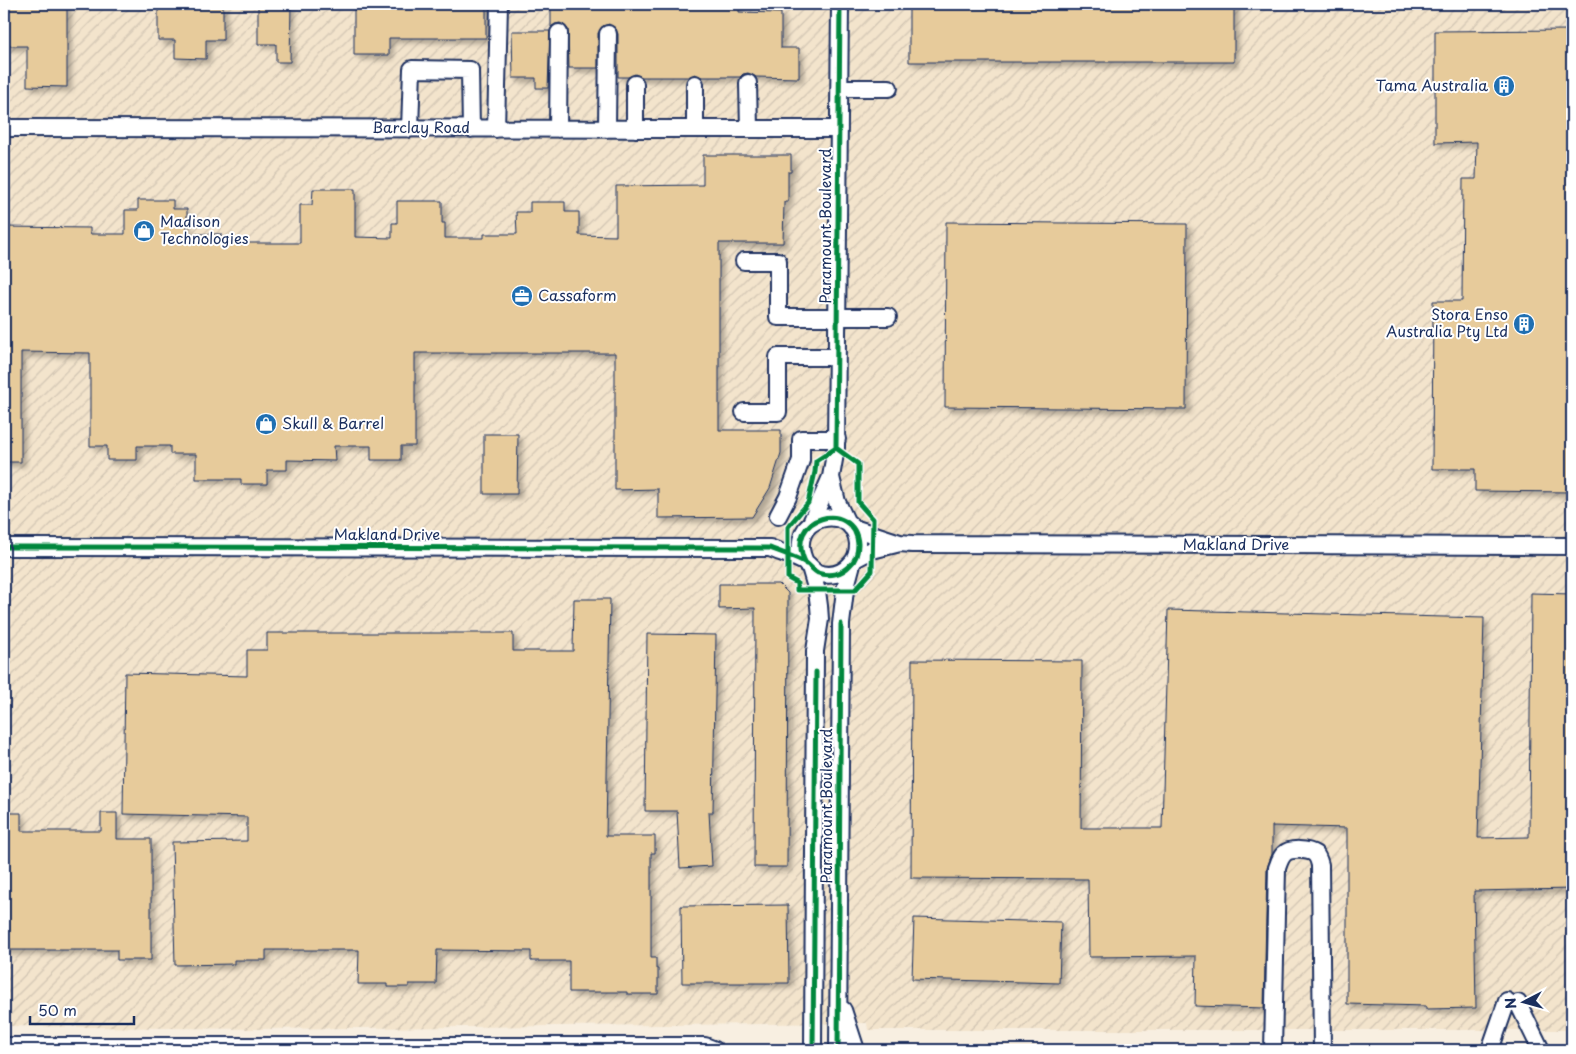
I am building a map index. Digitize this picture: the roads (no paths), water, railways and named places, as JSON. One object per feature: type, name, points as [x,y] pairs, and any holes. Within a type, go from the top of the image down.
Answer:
[{"type":"street","points":[[496,129],[499,4]]},
{"type":"street","name":"Paramount Boulevard","points":[[809,526],[831,477],[837,439],[840,4]]},
{"type":"street","points":[[558,129],[559,33]]},
{"type":"street","points":[[607,129],[608,34]]},
{"type":"street","points":[[410,128],[412,69],[470,70],[471,129]]},
{"type":"street","points":[[748,83],[749,129]]},
{"type":"street","points":[[635,84],[635,129]]},
{"type":"street","points":[[695,84],[695,129]]},
{"type":"street","points":[[840,88],[889,88]]},
{"type":"street","name":"Barclay Road","points":[[4,128],[839,129]]},
{"type":"street","points":[[744,261],[778,261],[778,317],[888,317]]},
{"type":"street","points":[[744,412],[778,412],[778,356],[837,357]]},
{"type":"street","points":[[778,516],[788,497],[801,460],[802,439],[837,439]]},
{"type":"street","name":"Paramount Boulevard","points":[[831,477],[837,502],[849,525]]},
{"type":"street","points":[[829,517],[839,518],[849,525],[856,534],[858,542],[858,551],[854,562],[845,570],[827,575],[818,572],[808,565],[802,555],[800,546],[802,537],[809,526],[820,518],[829,517]]},
{"type":"street","name":"Makland Drive","points":[[849,525],[900,542],[919,544],[1572,546]]},
{"type":"street","name":"Makland Drive","points":[[770,548],[794,537],[809,526]]},
{"type":"street","name":"Makland Drive","points":[[854,562],[872,550],[900,542]]},
{"type":"street","name":"Makland Drive","points":[[4,547],[770,548],[808,565]]},
{"type":"street","name":"Paramount Boulevard","points":[[838,1050],[841,624],[845,590],[854,562]]},
{"type":"street","name":"Paramount Boulevard","points":[[808,565],[817,591],[820,620],[816,651],[813,1050]]},
{"type":"street","points":[[1274,1050],[1277,868],[1285,853],[1293,850],[1314,853],[1320,865],[1322,1050]]},
{"type":"street","points":[[838,996],[856,1050]]},
{"type":"street","points":[[1490,1050],[1513,1002],[1541,1050]]},
{"type":"street","points":[[4,1046],[705,1046],[715,1050]]},
{"type":"place","name":"Tama Australia","points":[[1504,86]]},
{"type":"place","name":"Madison Technologies","points":[[144,231]]},
{"type":"place","name":"Cassaform","points":[[522,296]]},
{"type":"place","name":"Stora Enso Australia Pty Ltd","points":[[1524,324]]},
{"type":"place","name":"Skull & Barrel","points":[[266,424]]}]
